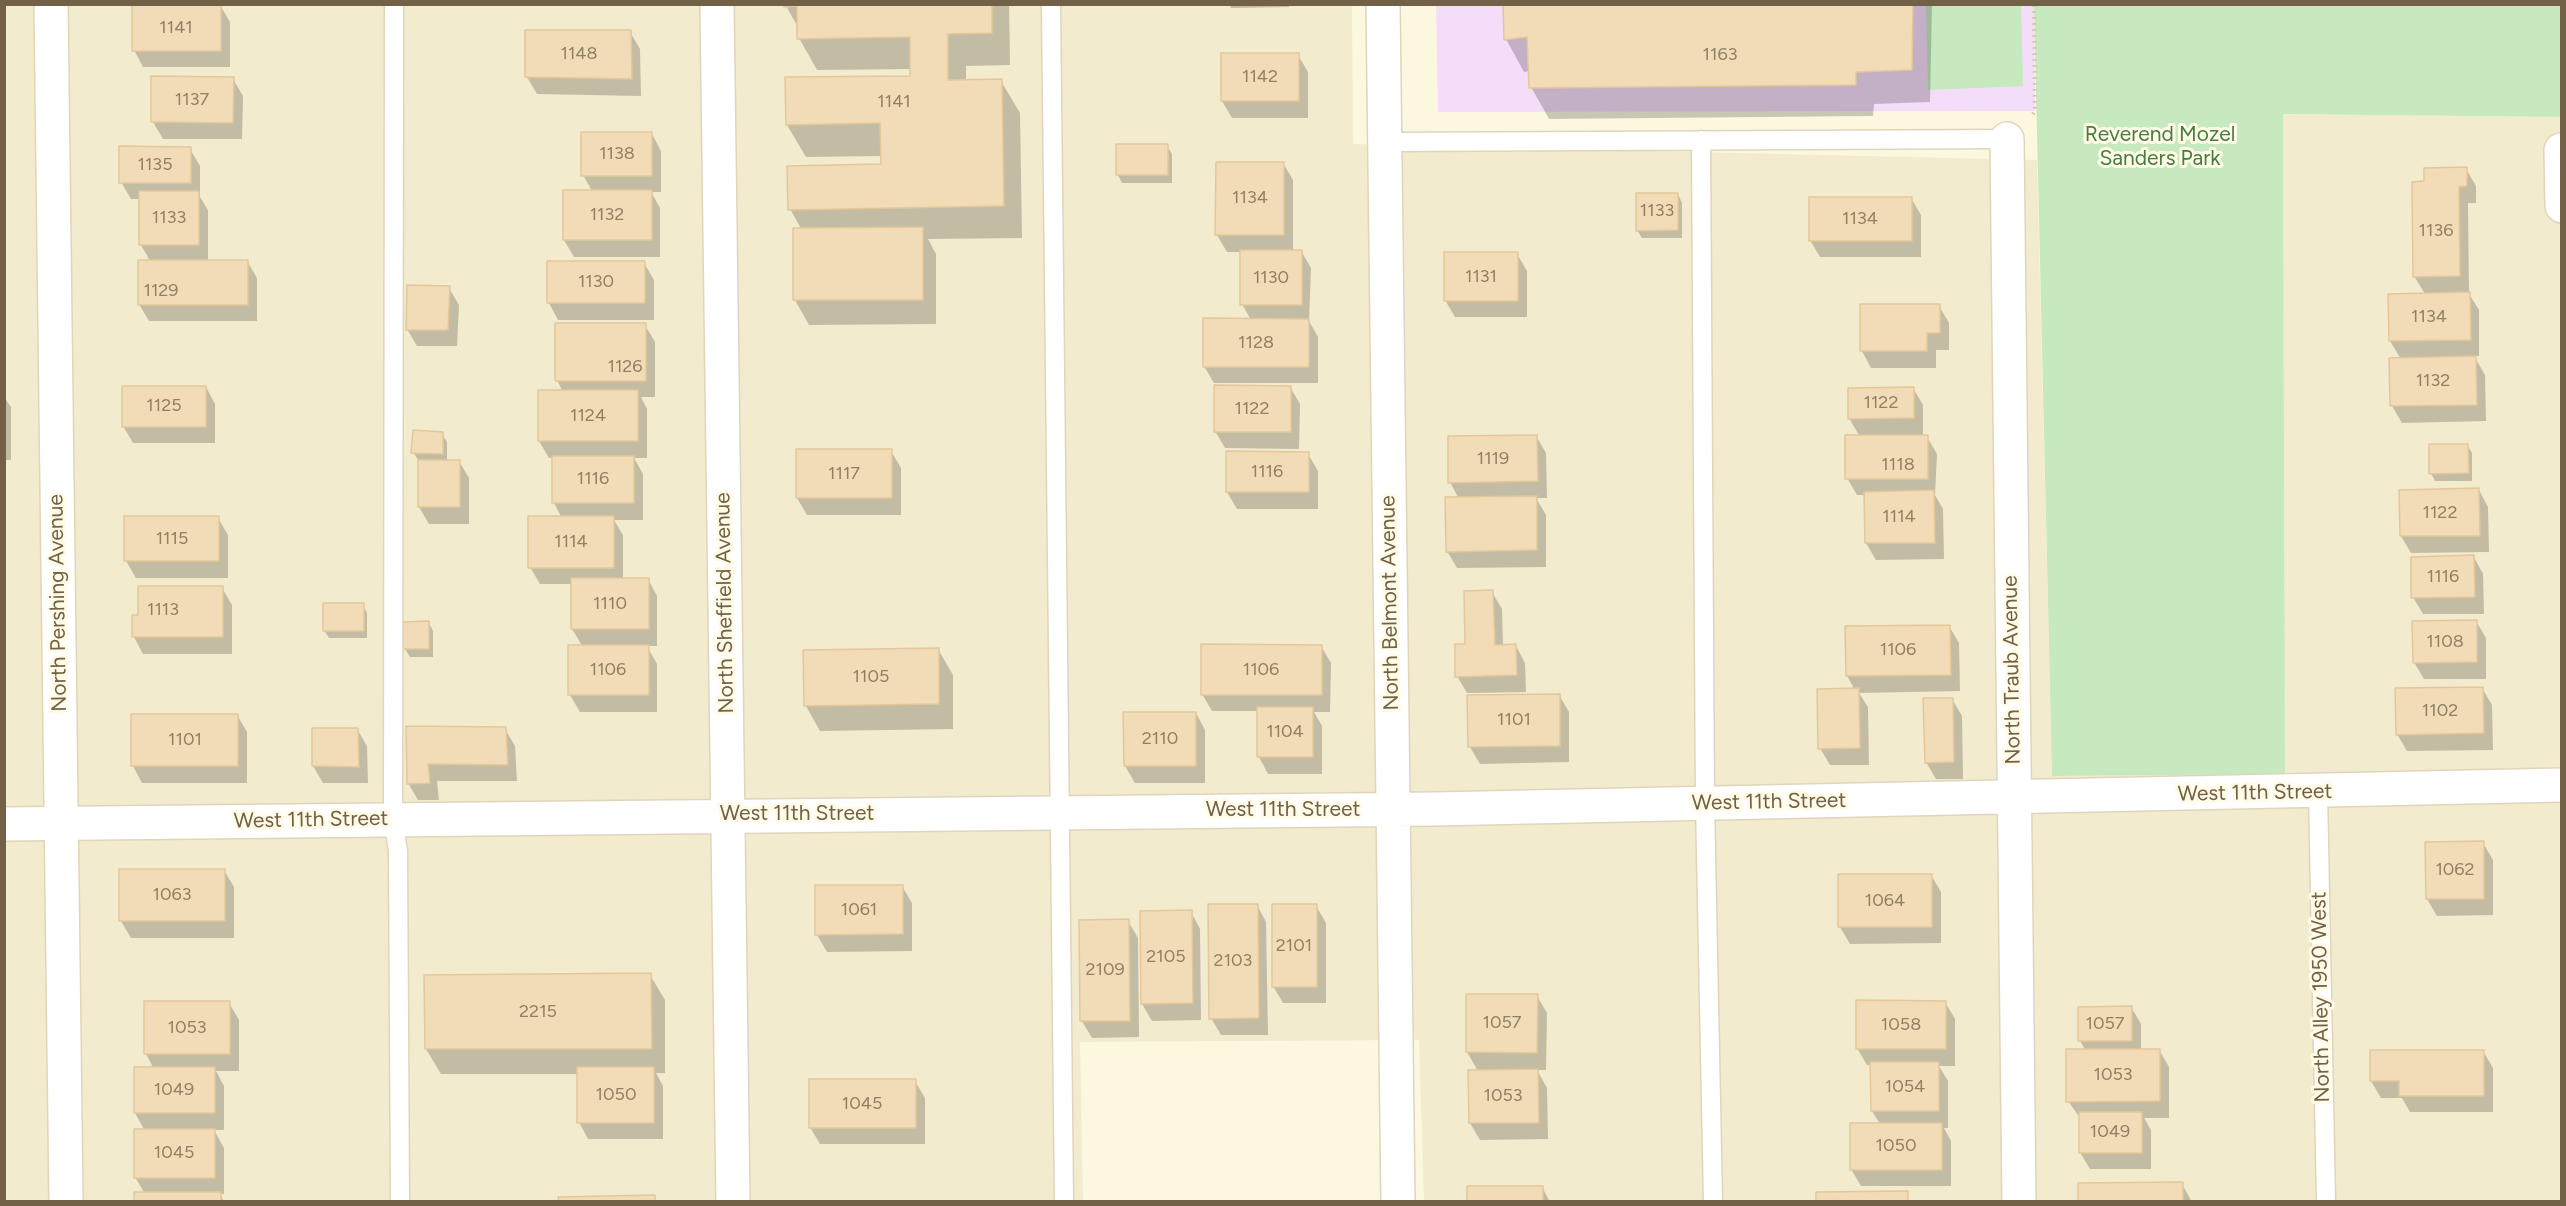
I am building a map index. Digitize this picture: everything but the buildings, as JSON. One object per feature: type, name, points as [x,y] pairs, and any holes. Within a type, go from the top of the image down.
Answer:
[{"type":"street","name":"North Pershing Avenue","points":[[51,4],[66,1202]]},
{"type":"street","name":"North Sheffield Avenue","points":[[717,4],[733,1202]]},
{"type":"street","name":"North Belmont Avenue","points":[[1383,4],[1398,1202]]},
{"type":"street","name":"North Traub Avenue","points":[[2007,139],[2019,1202]]},
{"type":"street","points":[[2561,150],[2562,206]]},
{"type":"street","name":"West 11th Street","points":[[4,824],[728,814],[1392,809],[2318,792],[2562,785]]},
{"type":"lane","points":[[394,4],[393,819],[398,851],[400,1202]]},
{"type":"lane","points":[[1051,4],[1064,1202]]},
{"type":"lane","points":[[1385,142],[2007,139]]},
{"type":"lane","points":[[1701,140],[1705,803],[1713,1202]]},
{"type":"lane","name":"North Alley 1950 West","points":[[2318,792],[2326,1202]]},
{"type":"path","points":[[2007,139],[2035,111],[2034,4]]},
{"type":"shaded area","points":[[5,5],[1352,5],[1353,144],[2037,160],[2052,776],[2285,773],[2283,114],[2561,117],[2561,1201],[1424,1201],[1419,1040],[1080,1042],[1083,1201],[5,1202]]},
{"type":"shaded area","points":[[1436,5],[2034,5],[2035,111],[1438,112]]},
{"type":"green space","points":[[1926,5],[2021,5],[2023,86],[1928,90]]},
{"type":"green space","name":"Reverend Mozel Sanders Park","points":[[2034,5],[2561,5],[2561,117],[2283,114],[2285,774],[2052,776]]}]
